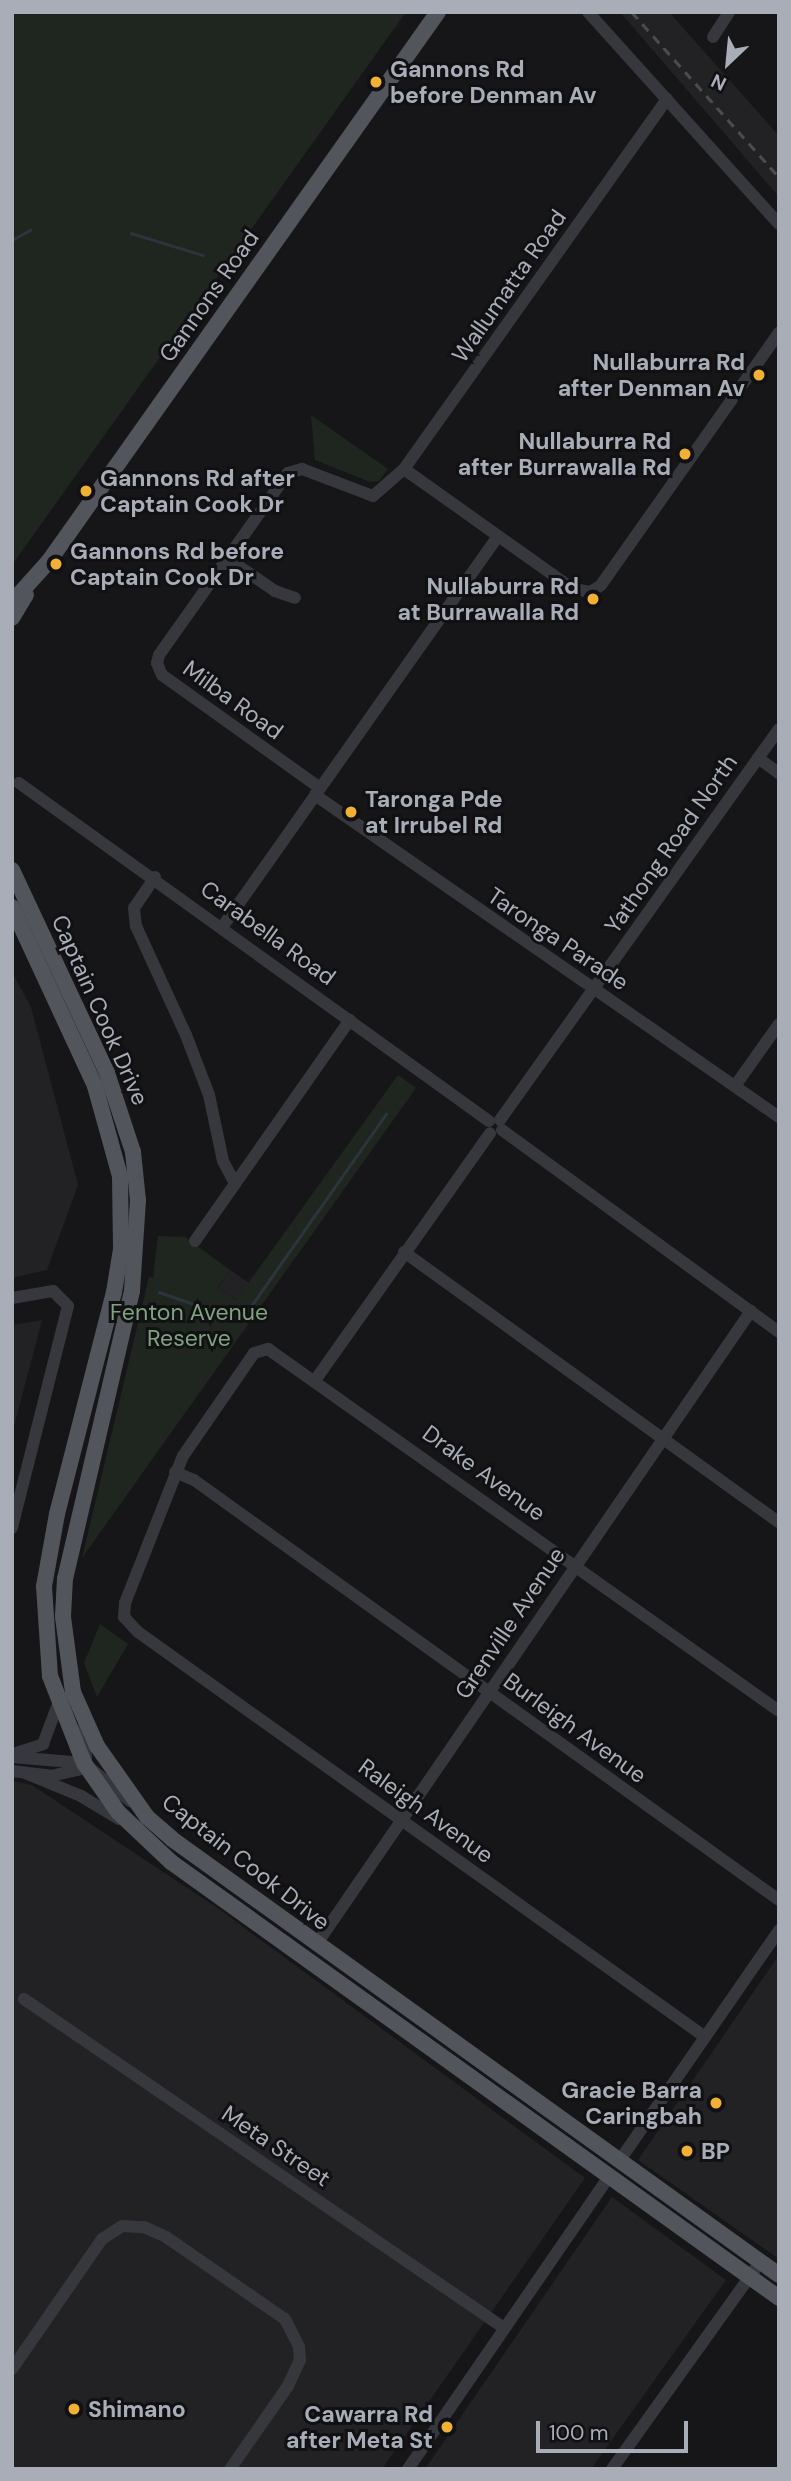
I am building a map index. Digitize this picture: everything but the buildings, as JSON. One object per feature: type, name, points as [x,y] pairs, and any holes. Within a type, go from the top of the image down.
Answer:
[{"type":"main road","name":"Gannons Road","points":[[12,602],[28,590],[438,12]]},
{"type":"main road","points":[[12,618],[28,590]]},
{"type":"main road","name":"Captain Cook Drive","points":[[12,870],[107,1073],[133,1152],[138,1200],[132,1291],[65,1578],[66,1656],[84,1721],[109,1768],[147,1817],[316,1945],[779,2275]]},
{"type":"main road","name":"Captain Cook Drive","points":[[12,907],[94,1086],[120,1176],[122,1213],[114,1292],[48,1561],[43,1612],[58,1704],[84,1763],[137,1833],[199,1884],[779,2298]]},
{"type":"main road","name":"Grenville Avenue","points":[[307,1961],[316,1945]]},
{"type":"main road","points":[[608,2177],[620,2160]]},
{"type":"street","points":[[588,12],[779,224]]},
{"type":"street","points":[[712,37],[729,12]]},
{"type":"street","name":"Wallumatta Road","points":[[380,494],[404,470],[667,99]]},
{"type":"street","points":[[404,470],[573,589],[587,593],[601,585],[779,333]]},
{"type":"street","name":"Milba Road","points":[[318,792],[159,671],[159,655],[291,470],[302,469],[370,495],[380,494]]},
{"type":"street","points":[[223,926],[497,537]]},
{"type":"street","points":[[227,558],[275,591],[295,598]]},
{"type":"street","name":"Yathong Road North","points":[[316,1379],[779,729]]},
{"type":"street","points":[[758,758],[779,773]]},
{"type":"street","name":"Carabella Road","points":[[19,783],[223,926],[779,1332]]},
{"type":"street","name":"Taronga Parade","points":[[318,792],[594,990],[779,1117]]},
{"type":"street","points":[[155,877],[134,908],[136,926],[191,1047],[211,1102],[223,1161],[236,1184]]},
{"type":"street","points":[[195,1241],[350,1020]]},
{"type":"street","points":[[735,1086],[779,1024]]},
{"type":"street","points":[[404,1252],[779,1522]]},
{"type":"street","points":[[12,1298],[53,1291],[68,1306],[12,1528]]},
{"type":"street","name":"Grenville Avenue","points":[[316,1945],[751,1311]]},
{"type":"street","name":"Drake Avenue","points":[[175,1472],[254,1353],[264,1348],[281,1354],[779,1712]]},
{"type":"street","name":"Raleigh Avenue","points":[[175,1472],[125,1603],[124,1617],[138,1632],[705,2037]]},
{"type":"street","name":"Burleigh Avenue","points":[[175,1472],[194,1480],[779,1900]]},
{"type":"street","points":[[12,1756],[43,1744],[58,1704]]},
{"type":"street","points":[[84,1721],[84,1763]]},
{"type":"street","points":[[12,1756],[84,1763],[147,1817]]},
{"type":"street","points":[[19,1772],[62,1775],[84,1763]]},
{"type":"street","points":[[19,1772],[81,1796],[137,1833]]},
{"type":"street","points":[[620,2160],[779,1930]]},
{"type":"street","name":"Meta Street","points":[[24,1999],[504,2328]]},
{"type":"street","points":[[408,2469],[608,2177]]},
{"type":"street","points":[[12,2369],[102,2239],[122,2226],[144,2227],[166,2237],[285,2319],[299,2347],[300,2360],[288,2386],[230,2469]]},
{"type":"street","points":[[612,2469],[760,2262]]},
{"type":"shaded area","points":[[620,12],[669,12],[779,136],[779,197]]},
{"type":"shaded area","points":[[12,972],[31,1007],[78,1185],[47,1270],[12,1278]]},
{"type":"shaded area","points":[[230,1270],[249,1283],[237,1300],[218,1287]]},
{"type":"shaded area","points":[[42,1320],[12,1434],[12,1325]]},
{"type":"shaded area","points":[[12,1781],[32,1785],[216,1907],[585,2178],[382,2469],[12,2469]]},
{"type":"shaded area","points":[[779,1955],[779,2259],[638,2160]]},
{"type":"shaded area","points":[[612,2197],[726,2280],[591,2469],[425,2469]]},
{"type":"green space","points":[[12,12],[406,12],[12,565]]},
{"type":"green space","points":[[311,415],[388,469],[379,481],[370,482],[315,460]]},
{"type":"green space","name":"Fenton Avenue Reserve","points":[[398,1075],[416,1088],[82,1558],[149,1277],[153,1278],[158,1236],[185,1237],[230,1270],[218,1287],[236,1300]]},
{"type":"green space","points":[[100,1624],[128,1644],[97,1697],[84,1663]]},
{"type":"waterway","points":[[12,240],[30,230]]},
{"type":"waterway","points":[[131,233],[203,255]]},
{"type":"waterway","points":[[159,1292],[231,1317],[244,1316],[386,1114]]},
{"type":"railway","points":[[632,12],[779,177]]},
{"type":"place","name":"Gannons Rd before Denman Av","points":[[376,82]]},
{"type":"place","name":"Nullaburra Rd after Denman Av","points":[[759,375]]},
{"type":"place","name":"Nullaburra Rd after Burrawalla Rd","points":[[685,454]]},
{"type":"place","name":"Gannons Rd after Captain Cook Dr","points":[[86,491]]},
{"type":"place","name":"Gannons Rd before Captain Cook Dr","points":[[56,564]]},
{"type":"place","name":"Nullaburra Rd at Burrawalla Rd","points":[[593,599]]},
{"type":"place","name":"Taronga Pde at Irrubel Rd","points":[[351,812]]},
{"type":"place","name":"Gracie Barra Caringbah","points":[[716,2103]]},
{"type":"place","name":"BP","points":[[687,2151]]},
{"type":"place","name":"Shimano","points":[[74,2409]]},
{"type":"place","name":"Cawarra Rd after Meta St","points":[[447,2427]]}]
